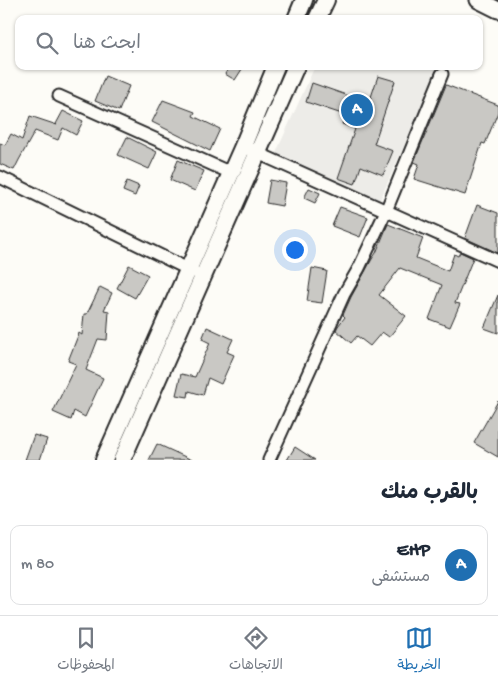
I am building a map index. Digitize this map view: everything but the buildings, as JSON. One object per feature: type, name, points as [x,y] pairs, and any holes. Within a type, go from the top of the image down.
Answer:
[{"type":"main road","points":[[298,15],[304,0]]},
{"type":"main road","points":[[320,15],[326,0]]},
{"type":"main road","points":[[104,460],[243,146],[274,70]]},
{"type":"main road","points":[[122,460],[294,70]]},
{"type":"street","points":[[478,0],[498,10]]},
{"type":"street","points":[[269,460],[344,294],[359,268],[386,211],[442,74]]},
{"type":"street","points":[[59,96],[231,173]]},
{"type":"street","points":[[243,146],[498,261]]},
{"type":"street","points":[[0,177],[203,276]]},
{"type":"shaded area","points":[[313,70],[437,70],[380,200],[275,155]]},
{"type":"place","name":"EHP","points":[[357,110]]}]
